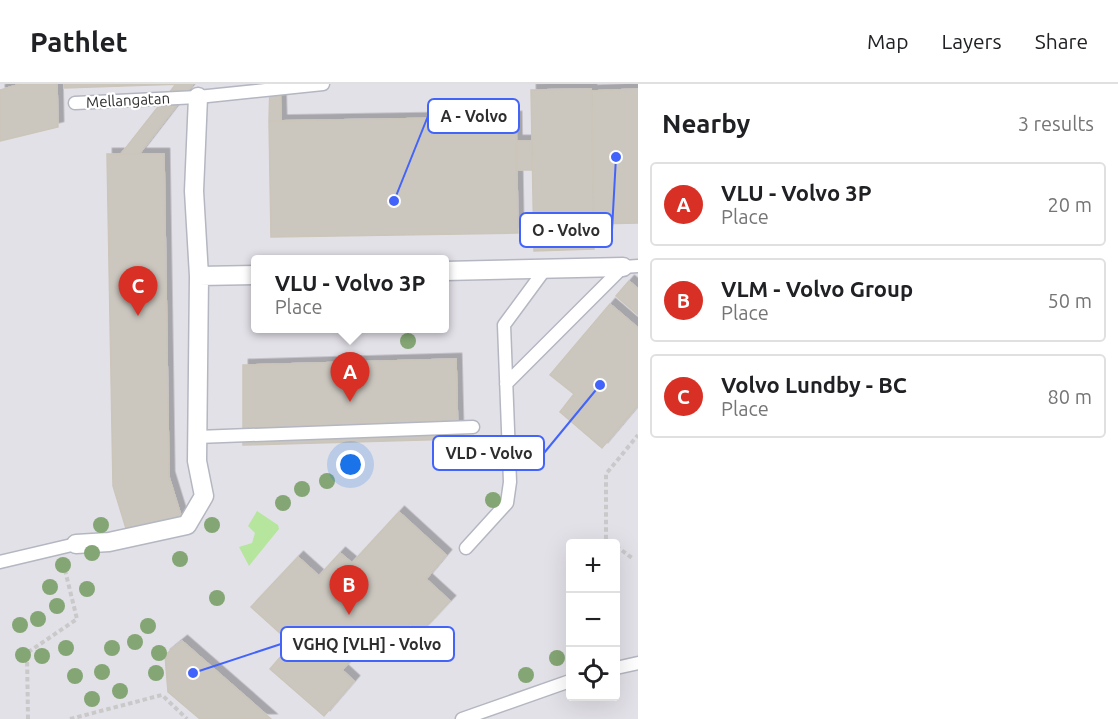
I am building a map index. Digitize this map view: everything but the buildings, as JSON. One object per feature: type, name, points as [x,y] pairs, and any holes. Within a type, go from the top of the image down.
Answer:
[{"type":"street","points":[[68,546],[110,542],[187,525],[204,496],[197,461],[199,276],[194,191],[198,97]]},
{"type":"street","points":[[449,271],[630,267]]},
{"type":"street","points":[[199,276],[251,275]]},
{"type":"lane","name":"Mellangatan","points":[[75,103],[198,97],[323,84]]},
{"type":"lane","points":[[506,384],[630,267]]},
{"type":"lane","points":[[466,548],[507,503],[510,482],[504,325],[546,268]]},
{"type":"lane","points":[[197,436],[473,427]]},
{"type":"lane","points":[[0,562],[68,546]]},
{"type":"lane","points":[[620,667],[638,663]]},
{"type":"lane","points":[[462,719],[566,682]]},
{"type":"path","points":[[606,539],[606,474],[638,435]]},
{"type":"path","points":[[28,719],[27,653],[77,619],[68,546]]},
{"type":"path","points":[[620,550],[632,558]]},
{"type":"path","points":[[70,719],[162,695],[187,719]]},
{"type":"shaded area","points":[[0,84],[638,84],[638,719],[0,719]]},
{"type":"green space","points":[[257,511],[278,525],[279,529],[249,566],[239,547],[252,543],[255,533],[248,526]]},
{"type":"place","name":"O - Volvo","points":[[616,157]]},
{"type":"place","name":"A - Volvo","points":[[394,201]]},
{"type":"place","name":"Volvo Lundby - BC","points":[[138,316]]},
{"type":"place","name":"VLD - Volvo","points":[[600,385]]},
{"type":"place","name":"VLU - Volvo 3P","points":[[350,402]]},
{"type":"place","name":"VLM - Volvo Group","points":[[349,615]]},
{"type":"place","name":"VGHQ [VLH] - Volvo","points":[[193,673]]}]
